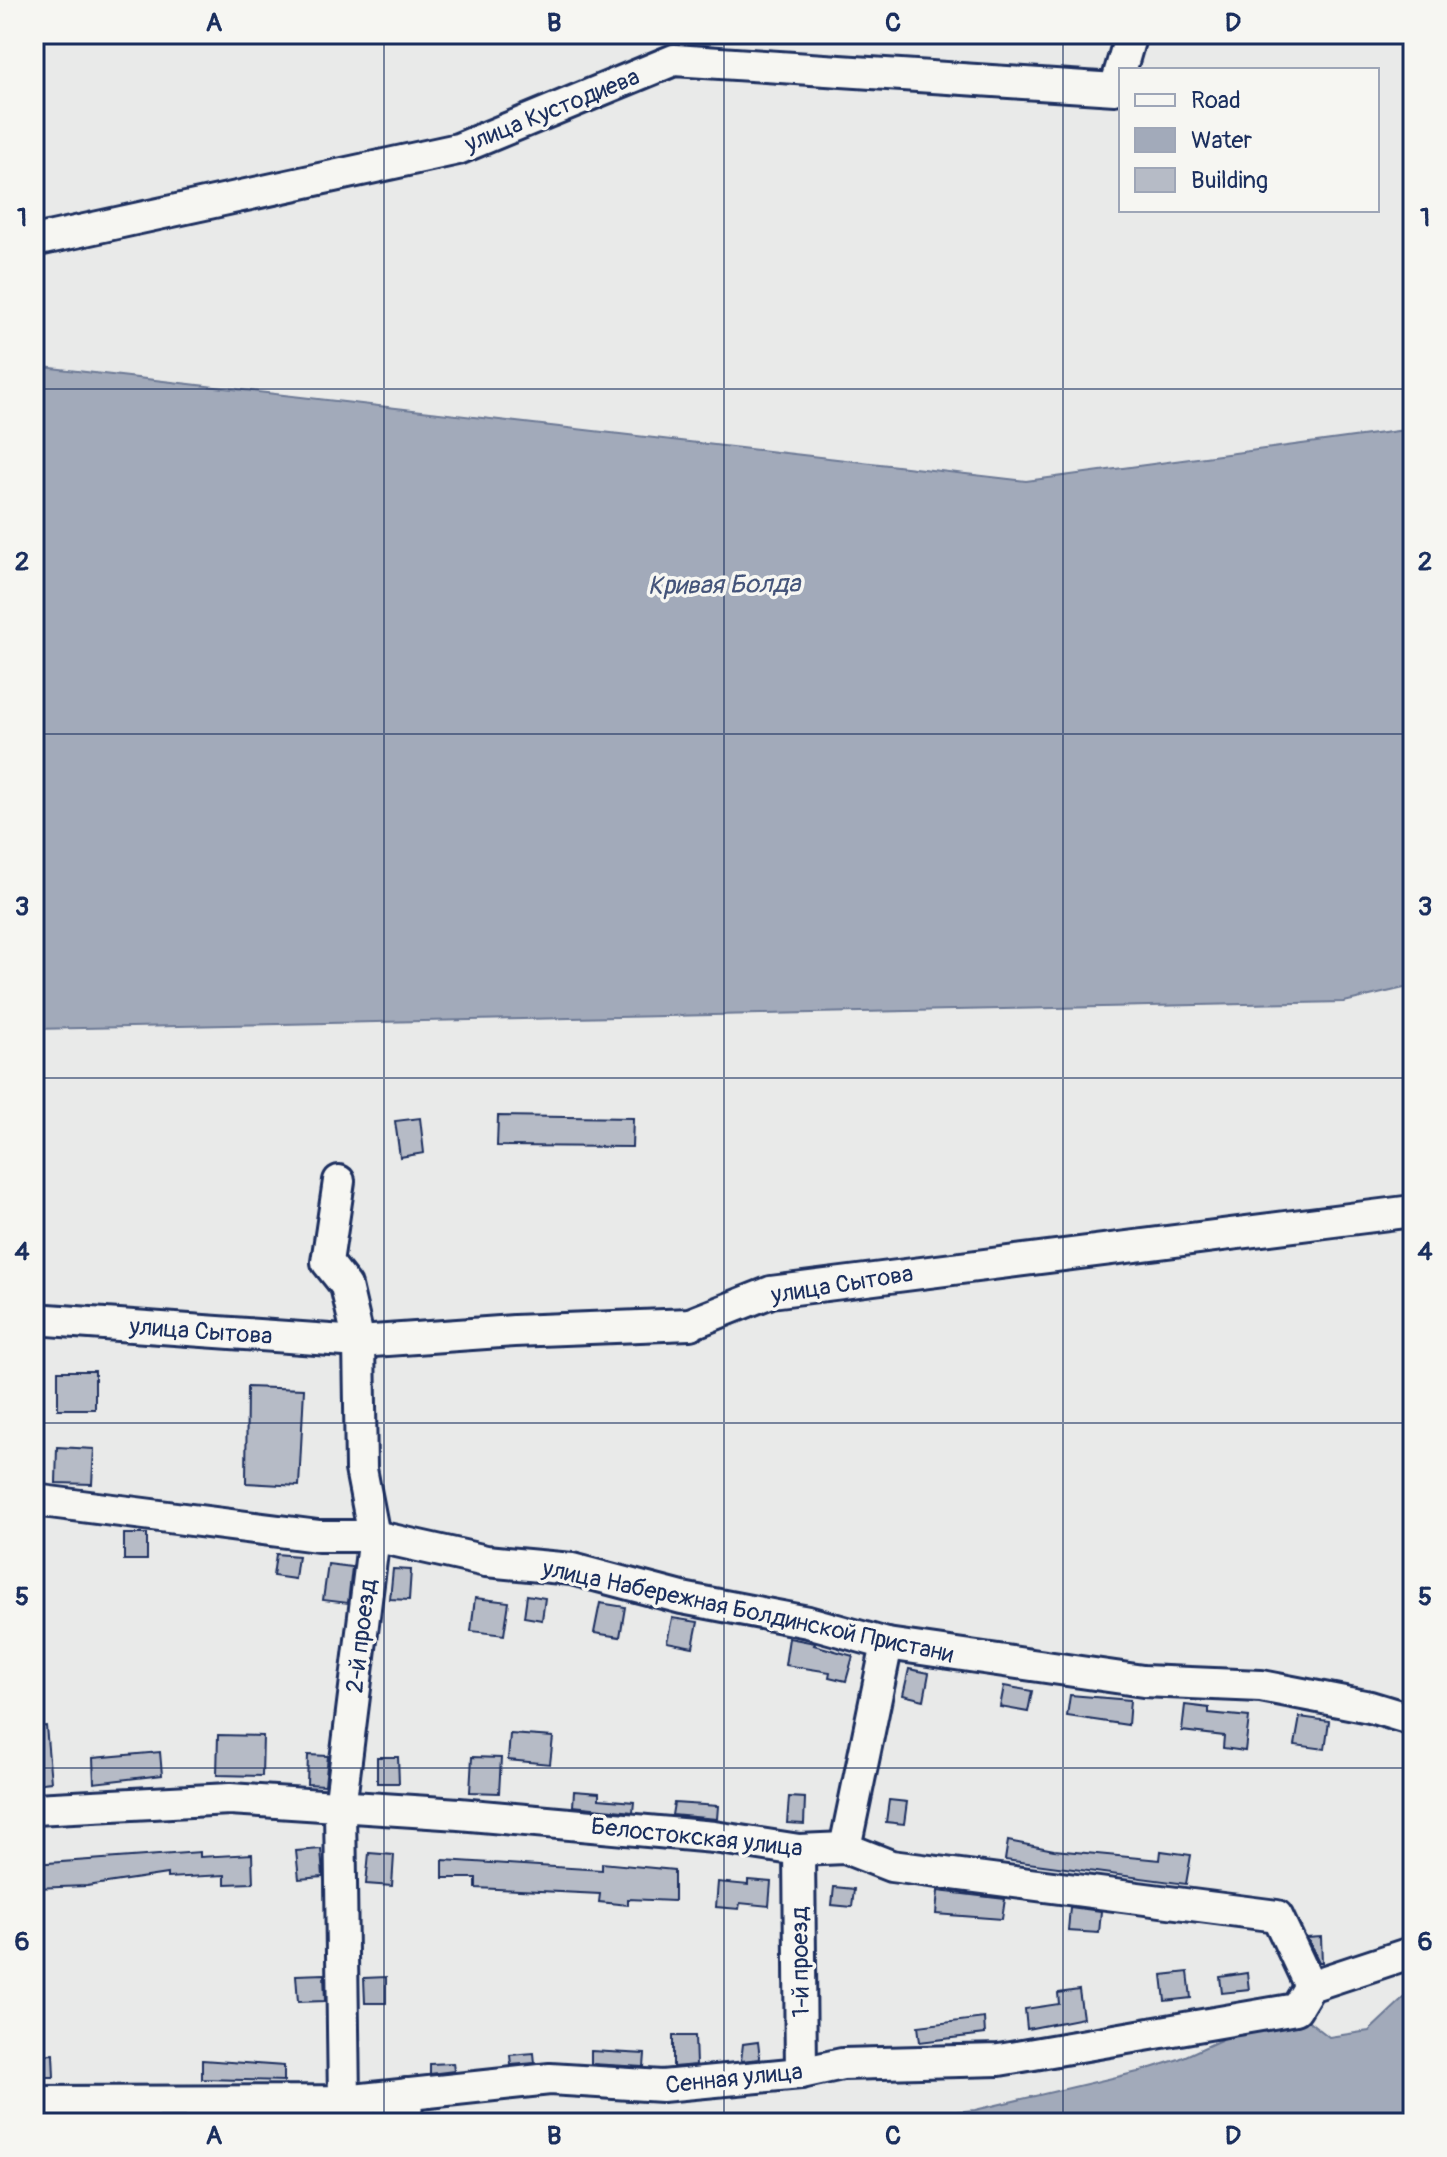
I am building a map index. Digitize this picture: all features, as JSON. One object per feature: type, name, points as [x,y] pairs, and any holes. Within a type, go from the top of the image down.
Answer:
[{"type":"street","name":"улица Кустодиева","points":[[1121,68],[1131,34]]},
{"type":"street","name":"улица Кустодиева","points":[[34,241],[458,149],[674,60],[1115,89],[1119,75]]},
{"type":"street","name":"2-й проезд","points":[[339,1181],[327,1262],[346,1286],[359,1342],[361,1469],[374,1536],[340,1808],[344,2101]]},
{"type":"street","name":"улица Сытова","points":[[34,1319],[359,1342],[514,1331],[690,1324],[771,1292],[1413,1211]]},
{"type":"street","name":"улица Набережная Болдинской Пристани","points":[[34,1500],[318,1536],[374,1536],[486,1561],[572,1569],[682,1598],[808,1622],[887,1644],[1143,1681],[1261,1686],[1370,1707],[1413,1720]]},
{"type":"street","points":[[845,1848],[887,1644]]},
{"type":"street","name":"Белостокская улица","points":[[34,1809],[230,1799],[459,1814],[699,1835],[799,1850],[845,1848],[891,1866],[1277,1916],[1310,1986]]},
{"type":"street","name":"1-й проезд","points":[[799,1850],[801,2073]]},
{"type":"street","name":"Сенная улица","points":[[34,2102],[344,2101],[406,2108],[550,2079],[662,2086],[801,2073],[842,2064],[1015,2057],[1296,2009],[1310,1986],[1413,1952]]},
{"type":"water","name":"Кривая Болда","points":[[34,366],[1026,481],[1413,429],[1413,986],[1344,1002],[34,1029]]},
{"type":"water","points":[[1405,1997],[1413,1997],[1413,2123],[840,2123],[975,2110],[1138,2072],[1179,2059],[1234,2034],[1305,2018],[1329,2037],[1369,2031]]},
{"type":"building","points":[[498,1116],[633,1118],[632,1147],[497,1146]]},
{"type":"building","points":[[420,1118],[424,1153],[400,1157],[395,1121]]},
{"type":"building","points":[[58,1371],[95,1371],[95,1409],[58,1409]]},
{"type":"building","points":[[247,1387],[304,1389],[299,1486],[246,1483]]},
{"type":"building","points":[[57,1447],[94,1449],[92,1484],[56,1483]]},
{"type":"building","points":[[124,1534],[147,1534],[147,1560],[124,1560]]},
{"type":"building","points":[[276,1554],[298,1556],[295,1579],[273,1576]]},
{"type":"building","points":[[328,1564],[352,1567],[348,1603],[323,1600]]},
{"type":"building","points":[[393,1569],[411,1570],[409,1600],[390,1599]]},
{"type":"building","points":[[527,1595],[545,1598],[542,1620],[524,1617]]},
{"type":"building","points":[[475,1598],[509,1602],[504,1635],[471,1631]]},
{"type":"building","points":[[600,1603],[625,1607],[620,1637],[594,1633]]},
{"type":"building","points":[[672,1618],[698,1622],[693,1647],[667,1642]]},
{"type":"building","points":[[789,1638],[853,1656],[846,1681],[829,1677],[830,1672],[785,1665]]},
{"type":"building","points":[[909,1669],[929,1673],[924,1700],[903,1695]]},
{"type":"building","points":[[1004,1686],[1032,1691],[1028,1712],[1000,1707]]},
{"type":"building","points":[[1070,1695],[1130,1700],[1128,1725],[1067,1716]]},
{"type":"building","points":[[1185,1705],[1209,1708],[1209,1713],[1249,1717],[1245,1751],[1223,1748],[1224,1736],[1182,1731]]},
{"type":"building","points":[[1300,1717],[1329,1721],[1325,1749],[1295,1745]]},
{"type":"building","points":[[46,1726],[51,1782],[34,1784],[34,1727]]},
{"type":"building","points":[[510,1734],[553,1737],[550,1764],[508,1760]]},
{"type":"building","points":[[218,1735],[263,1736],[262,1776],[217,1775]]},
{"type":"building","points":[[160,1752],[162,1775],[94,1783],[93,1758]]},
{"type":"building","points":[[308,1755],[328,1756],[325,1785],[307,1784]]},
{"type":"building","points":[[377,1757],[398,1757],[399,1783],[377,1783]]},
{"type":"building","points":[[472,1757],[501,1758],[499,1793],[470,1792]]},
{"type":"building","points":[[574,1791],[599,1793],[599,1799],[634,1802],[633,1812],[573,1806]]},
{"type":"building","points":[[789,1797],[805,1798],[804,1824],[787,1823]]},
{"type":"building","points":[[889,1800],[907,1802],[904,1824],[886,1822]]},
{"type":"building","points":[[674,1803],[718,1806],[717,1819],[672,1815]]},
{"type":"building","points":[[1008,1841],[1054,1850],[1160,1860],[1161,1851],[1191,1855],[1186,1884],[1005,1860]]},
{"type":"building","points":[[321,1849],[323,1877],[299,1879],[296,1851]]},
{"type":"building","points":[[200,1852],[200,1857],[252,1854],[253,1883],[225,1884],[225,1875],[167,1878],[167,1874],[87,1886],[34,1888],[34,1864]]},
{"type":"building","points":[[369,1853],[394,1855],[392,1886],[366,1884]]},
{"type":"building","points":[[443,1860],[602,1870],[602,1863],[674,1870],[674,1901],[628,1899],[628,1905],[599,1902],[600,1894],[476,1888],[476,1878],[443,1878]]},
{"type":"building","points":[[748,1880],[771,1882],[769,1906],[740,1903],[739,1909],[716,1907],[718,1882],[748,1885]]},
{"type":"building","points":[[834,1887],[854,1889],[852,1907],[832,1905]]},
{"type":"building","points":[[938,1891],[1005,1899],[1002,1919],[936,1914]]},
{"type":"building","points":[[1070,1907],[1101,1911],[1099,1933],[1068,1931]]},
{"type":"building","points":[[1321,1937],[1322,1962],[1319,1962],[1307,1938]]},
{"type":"building","points":[[1188,1972],[1191,1998],[1165,2001],[1162,1975]]},
{"type":"building","points":[[1247,1973],[1249,1990],[1222,1993],[1220,1977]]},
{"type":"building","points":[[324,1974],[325,2001],[298,2002],[296,1975]]},
{"type":"building","points":[[386,1977],[386,2003],[365,2003],[364,1978]]},
{"type":"building","points":[[1079,1990],[1083,2018],[1027,2029],[1025,2009],[1059,2004],[1058,1993]]},
{"type":"building","points":[[984,2018],[985,2034],[920,2042],[918,2026]]},
{"type":"building","points":[[673,2036],[695,2036],[696,2065],[673,2067]]},
{"type":"building","points":[[758,2042],[760,2059],[741,2061],[743,2044]]},
{"type":"building","points":[[591,2051],[645,2054],[644,2067],[591,2064]]},
{"type":"building","points":[[534,2053],[535,2063],[511,2065],[510,2055]]},
{"type":"building","points":[[53,2054],[54,2077],[34,2077],[34,2055]]},
{"type":"building","points":[[202,2060],[284,2066],[284,2081],[202,2079]]},
{"type":"building","points":[[453,2063],[454,2071],[430,2074],[430,2064]]}]
